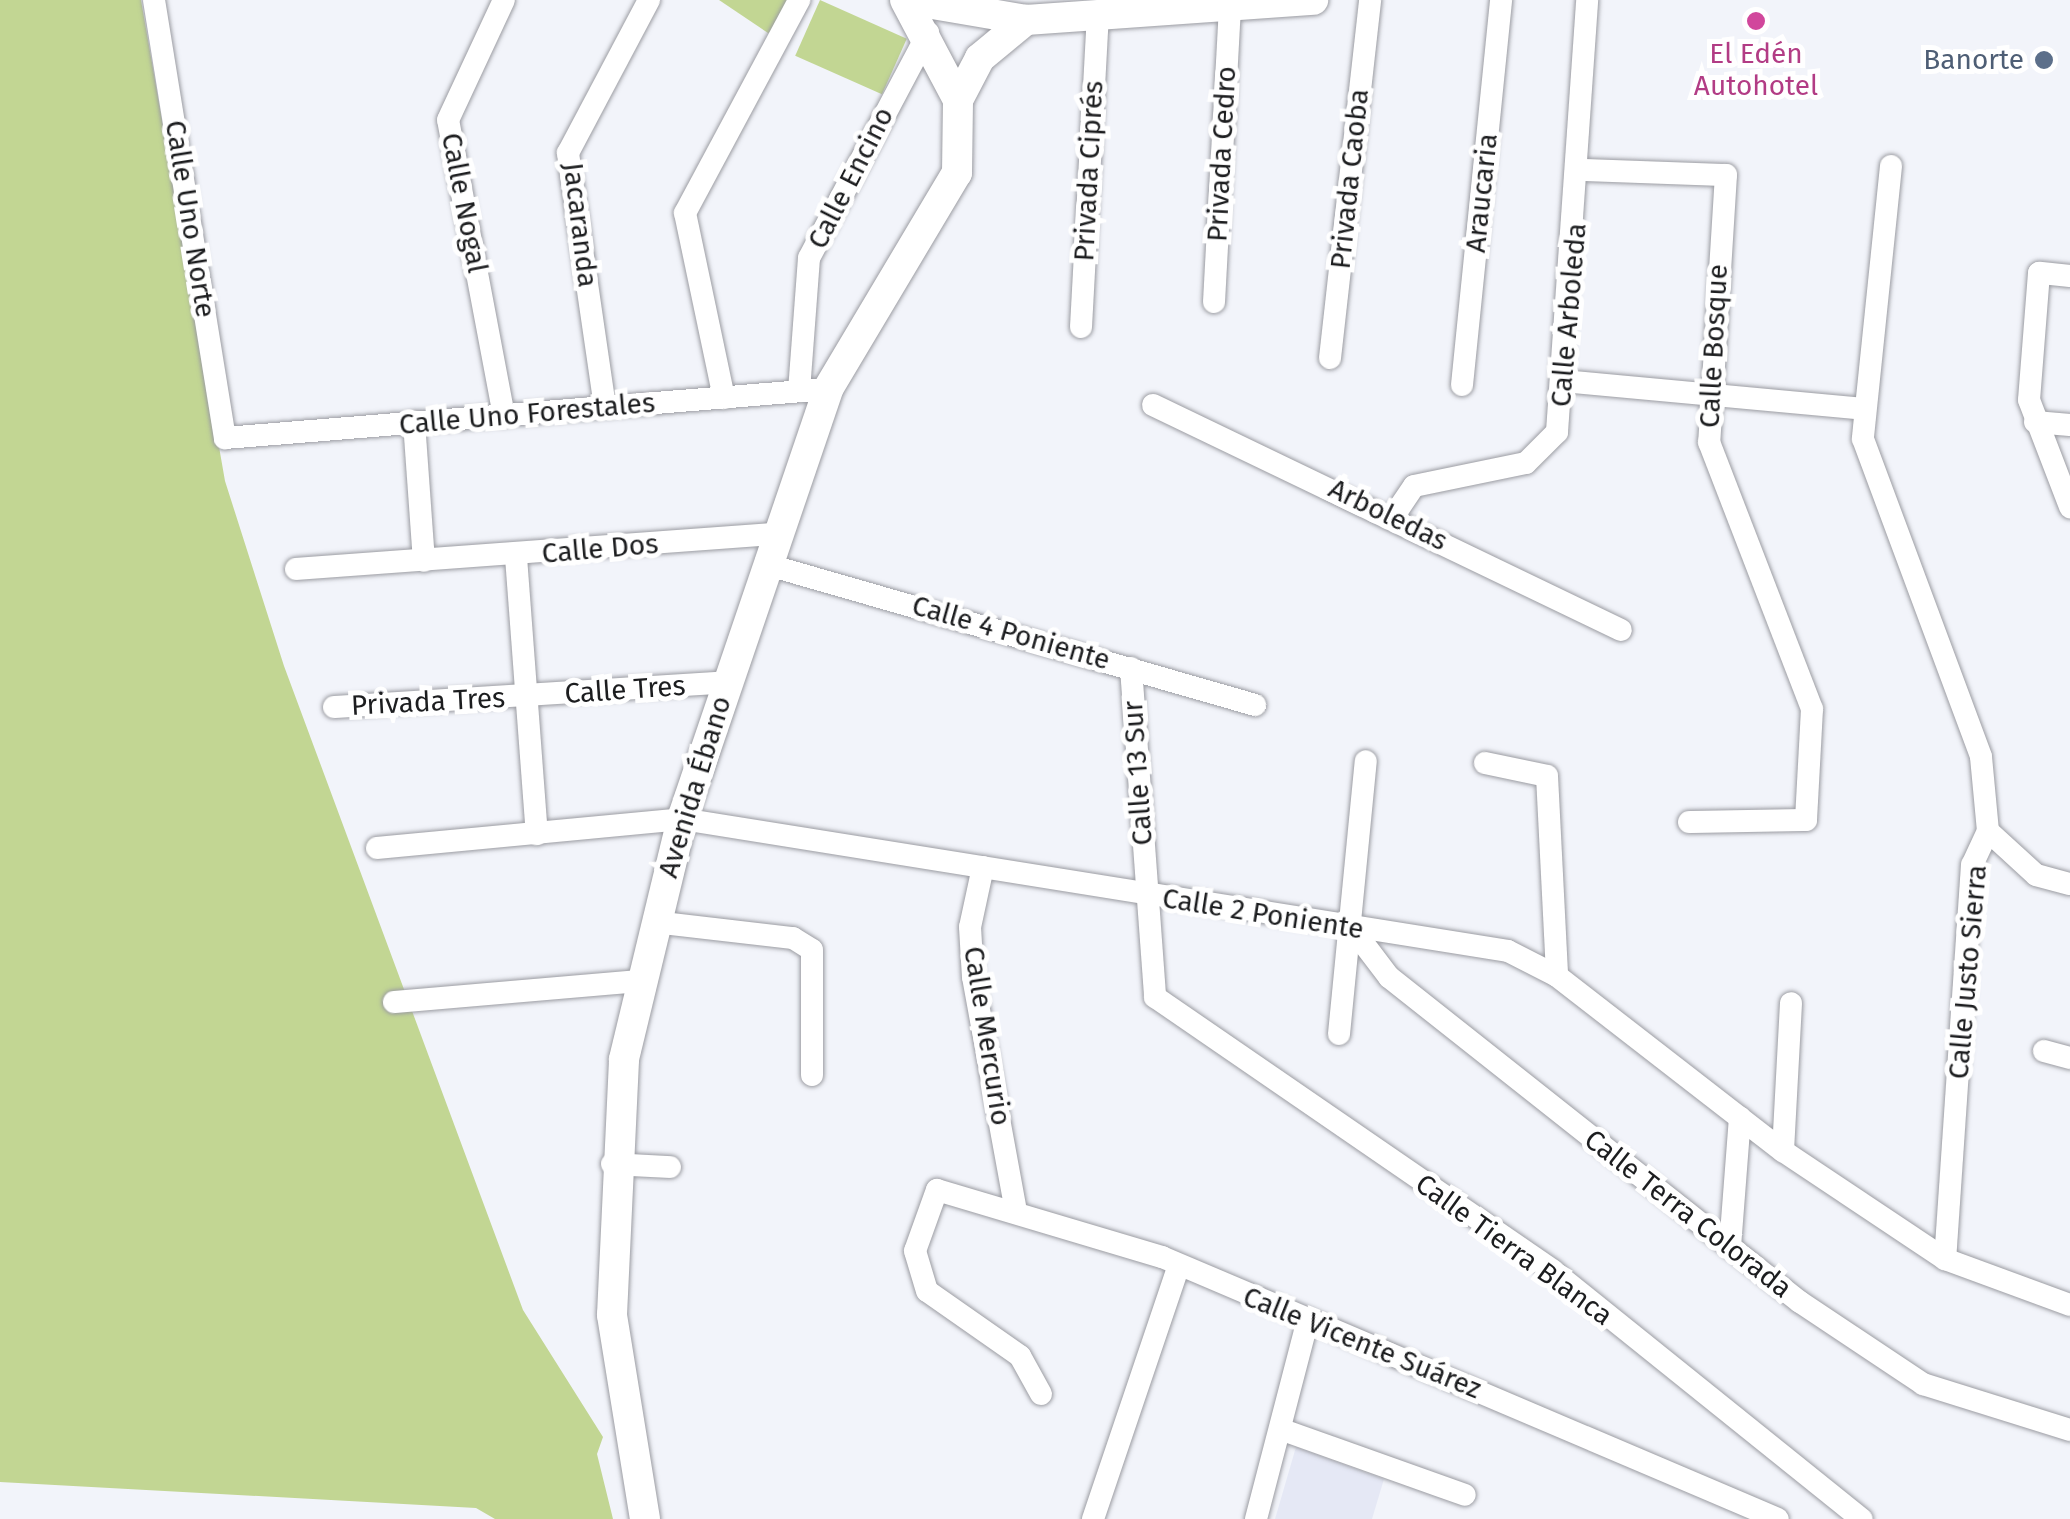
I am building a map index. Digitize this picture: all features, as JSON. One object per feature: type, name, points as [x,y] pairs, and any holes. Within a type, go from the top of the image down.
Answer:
[{"type":"main road","points":[[907,0],[1026,20],[1313,0]]},
{"type":"main road","name":"Avenida Ébano","points":[[644,1519],[613,1332],[612,1164],[640,981],[682,819],[776,534],[814,390],[947,196],[961,150],[958,100],[928,33],[907,0]]},
{"type":"main road","points":[[958,100],[980,58],[1026,20]]},
{"type":"street","name":"Calle Uno Norte","points":[[154,0],[225,438]]},
{"type":"street","name":"Calle Nogal","points":[[504,0],[448,120],[504,416]]},
{"type":"street","name":"Jacaranda","points":[[605,408],[568,153],[649,0]]},
{"type":"street","points":[[724,398],[686,213],[799,0]]},
{"type":"street","name":"Privada Caoba","points":[[1330,358],[1370,0]]},
{"type":"street","name":"Araucaria","points":[[1462,385],[1501,0]]},
{"type":"street","name":"Calle Arboleda","points":[[1393,517],[1414,486],[1497,474],[1545,448],[1563,381],[1582,170],[1587,0]]},
{"type":"street","name":"Privada Cedro","points":[[1214,302],[1230,6]]},
{"type":"street","name":"Privada Ciprés","points":[[1080,327],[1098,14]]},
{"type":"street","name":"Calle Encino","points":[[814,390],[809,258],[928,33]]},
{"type":"street","name":"Calle Justo Sierra","points":[[1892,166],[1864,409],[1869,470],[1981,758],[1988,831],[1972,865],[1945,1259]]},
{"type":"street","name":"Calle Bosque","points":[[1582,170],[1726,175],[1710,396],[1715,474],[1812,708],[1806,820],[1689,822]]},
{"type":"street","points":[[2070,276],[2039,273],[2035,422],[2070,508]]},
{"type":"street","points":[[1563,381],[1864,409]]},
{"type":"street","name":"Calle Uno Forestales","points":[[225,438],[814,390]]},
{"type":"street","name":"Arboledas","points":[[1154,405],[1622,630]]},
{"type":"street","points":[[414,422],[424,561]]},
{"type":"street","points":[[2035,422],[2070,425]]},
{"type":"street","name":"Calle Dos","points":[[296,568],[516,557],[776,534]]},
{"type":"street","points":[[516,557],[522,698],[536,834]]},
{"type":"street","name":"Calle 4 Poniente","points":[[766,564],[1255,705]]},
{"type":"street","name":"Calle 13 Sur","points":[[1131,668],[1155,997]]},
{"type":"street","name":"Calle Tres","points":[[522,698],[728,682]]},
{"type":"street","name":"Privada Tres","points":[[334,706],[522,698]]},
{"type":"street","points":[[1339,1034],[1366,761]]},
{"type":"street","points":[[1485,762],[1546,776],[1557,976]]},
{"type":"street","name":"Calle 2 Poniente","points":[[376,848],[682,819],[1508,952],[1557,976],[1784,1151],[1945,1259],[2070,1305]]},
{"type":"street","points":[[1988,831],[2036,875],[2070,884]]},
{"type":"street","name":"Calle Mercurio","points":[[983,866],[970,927],[974,977],[1014,1206]]},
{"type":"street","points":[[654,922],[794,938],[812,950],[812,1075]]},
{"type":"street","name":"Calle Terra Colorada","points":[[1352,927],[1389,977],[1730,1247],[1923,1384],[2070,1430]]},
{"type":"street","points":[[394,1002],[640,981]]},
{"type":"street","name":"Calle Tierra Blanca","points":[[1155,997],[1552,1272],[1862,1519]]},
{"type":"street","points":[[1784,1151],[1791,1003]]},
{"type":"street","points":[[2044,1051],[2070,1058]]},
{"type":"street","points":[[1730,1247],[1740,1118]]},
{"type":"street","points":[[612,1164],[670,1167]]},
{"type":"street","name":"Calle Vicente Suárez","points":[[1041,1394],[1020,1356],[927,1291],[914,1251],[937,1190],[1014,1206],[1179,1264],[1306,1324],[1778,1519]]},
{"type":"street","points":[[1093,1519],[1179,1264]]},
{"type":"street","points":[[1256,1519],[1306,1324]]},
{"type":"street","points":[[1280,1429],[1465,1496]]},
{"type":"shaded area","points":[[1296,1447],[1384,1479],[1372,1519],[1275,1519]]},
{"type":"green space","points":[[0,0],[141,0],[225,481],[284,666],[523,1310],[603,1437],[597,1454],[613,1519],[495,1519],[476,1508],[0,1482]]},
{"type":"green space","points":[[719,0],[792,0],[771,35]]},
{"type":"green space","points":[[820,0],[907,39],[882,94],[795,56]]},
{"type":"place","name":"El Edén Autohotel","points":[[1756,21]]},
{"type":"place","name":"Banorte","points":[[2044,60]]}]
